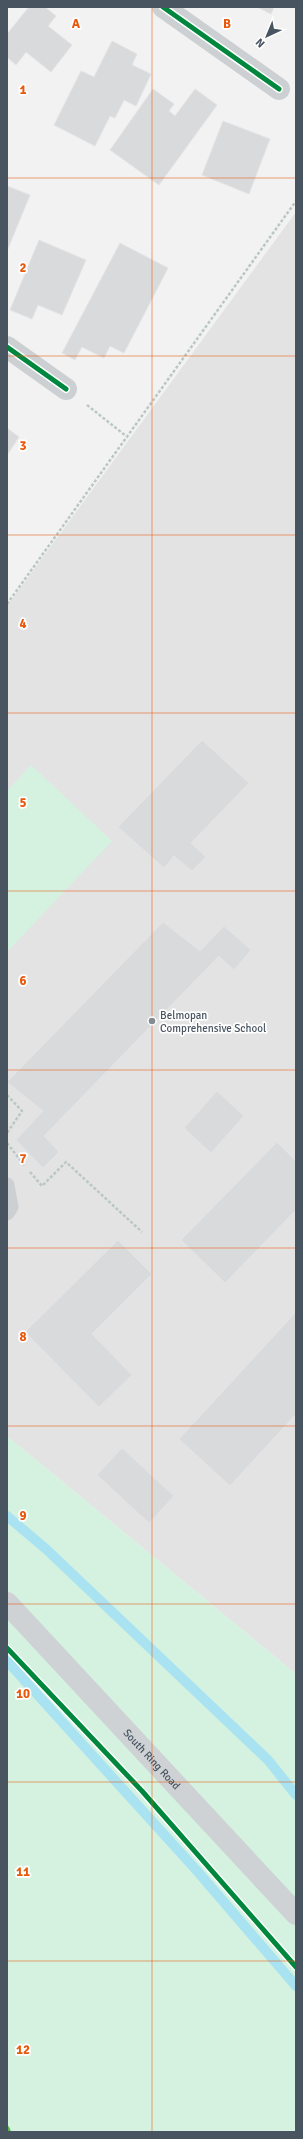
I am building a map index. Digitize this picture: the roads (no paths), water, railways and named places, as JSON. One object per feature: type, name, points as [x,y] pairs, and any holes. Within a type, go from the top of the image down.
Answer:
[{"type":"main road","name":"South Ring Road","points":[[7,1603],[296,1914]]},
{"type":"street","points":[[163,7],[279,89]]},
{"type":"street","points":[[7,347],[66,389]]},
{"type":"lane","points":[[7,1185],[11,1207],[7,1213]]},
{"type":"waterway","points":[[7,1516],[46,1549],[268,1760],[296,1795]]},
{"type":"waterway","points":[[7,1661],[198,1872],[296,1986]]},
{"type":"place","name":"Belmopan Comprehensive School","points":[[152,1021]]}]
